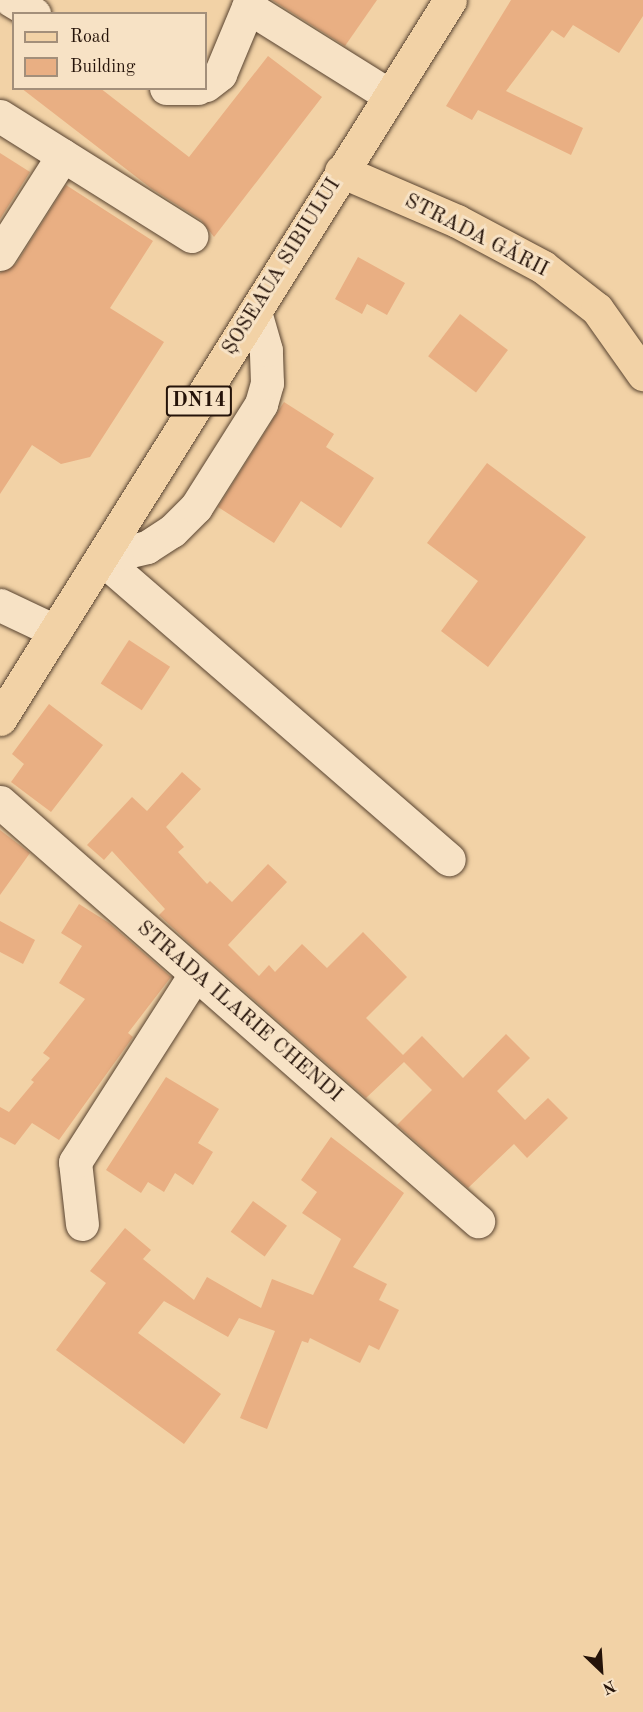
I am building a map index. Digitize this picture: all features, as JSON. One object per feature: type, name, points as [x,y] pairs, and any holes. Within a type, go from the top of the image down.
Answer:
[{"type":"main road","name":"ȘOSEAUA SIBIULUI","points":[[0,719],[450,0]]},
{"type":"main road","name":"STRADA GĂRII","points":[[341,171],[457,221],[543,267],[597,309],[643,374]]},
{"type":"street","points":[[10,0],[31,12]]},
{"type":"street","points":[[207,85],[220,74],[250,4],[389,95]]},
{"type":"street","points":[[0,116],[191,236]]},
{"type":"street","points":[[0,254],[63,155]]},
{"type":"street","points":[[101,558],[147,547],[172,531],[196,507],[261,404],[267,383],[266,350],[255,312]]},
{"type":"street","points":[[101,558],[449,859]]},
{"type":"street","points":[[0,605],[55,631]]},
{"type":"street","name":"STRADA ILARIE CHENDI","points":[[0,802],[478,1221]]},
{"type":"street","points":[[82,1224],[75,1162],[195,974]]},
{"type":"building","points":[[272,0],[377,0],[345,46]]},
{"type":"building","points":[[511,0],[643,0],[643,16],[619,53],[573,25],[564,38],[552,30],[506,91],[583,128],[571,155],[478,110],[472,120],[446,106]]},
{"type":"building","points":[[268,56],[322,97],[214,237],[201,220],[152,189],[24,90],[103,90],[189,157]]},
{"type":"building","points":[[0,153],[30,172],[0,219]]},
{"type":"building","points":[[66,185],[153,241],[110,308],[164,342],[90,457],[61,464],[32,445],[0,494],[0,273],[16,264]]},
{"type":"building","points":[[358,257],[405,283],[387,315],[367,304],[362,314],[335,299]]},
{"type":"building","points":[[460,314],[508,350],[476,392],[428,356]]},
{"type":"building","points":[[284,402],[334,434],[326,447],[374,478],[341,528],[301,501],[274,543],[218,507]]},
{"type":"building","points":[[487,463],[586,537],[488,667],[441,631],[478,581],[427,543]]},
{"type":"building","points":[[129,640],[170,667],[142,710],[101,684]]},
{"type":"building","points":[[49,704],[103,745],[51,812],[11,782],[24,764],[12,754]]},
{"type":"building","points":[[182,772],[201,789],[166,827],[184,847],[178,852],[207,884],[210,881],[232,902],[268,864],[287,882],[228,945],[259,976],[269,965],[275,972],[302,944],[327,968],[363,932],[407,977],[366,1018],[403,1055],[422,1036],[463,1078],[506,1034],[530,1058],[497,1091],[525,1120],[548,1098],[568,1118],[527,1158],[514,1144],[468,1188],[397,1125],[432,1090],[404,1062],[366,1098],[188,942],[159,915],[165,909],[112,851],[104,860],[87,845],[132,797],[147,811]]},
{"type":"building","points":[[0,830],[30,853],[0,895]]},
{"type":"building","points":[[79,904],[109,923],[171,977],[128,1033],[133,1037],[59,1140],[32,1123],[15,1145],[0,1137],[0,1107],[9,1112],[34,1082],[31,1080],[50,1058],[43,1053],[85,999],[59,983],[82,946],[61,933]]},
{"type":"building","points":[[0,921],[35,940],[23,964],[0,952]]},
{"type":"building","points":[[166,1077],[219,1109],[198,1143],[213,1152],[193,1185],[175,1173],[164,1192],[148,1182],[141,1193],[106,1170]]},
{"type":"building","points":[[331,1137],[404,1193],[353,1267],[387,1284],[379,1300],[399,1310],[379,1350],[369,1345],[360,1363],[310,1338],[308,1343],[302,1341],[267,1429],[240,1418],[275,1331],[239,1318],[228,1337],[164,1301],[138,1333],[221,1394],[184,1444],[56,1350],[106,1283],[90,1271],[125,1228],[151,1250],[143,1259],[194,1300],[207,1277],[261,1308],[272,1279],[313,1295],[341,1239],[302,1213],[317,1192],[301,1180]]},
{"type":"building","points":[[253,1201],[287,1226],[265,1256],[231,1232]]}]
